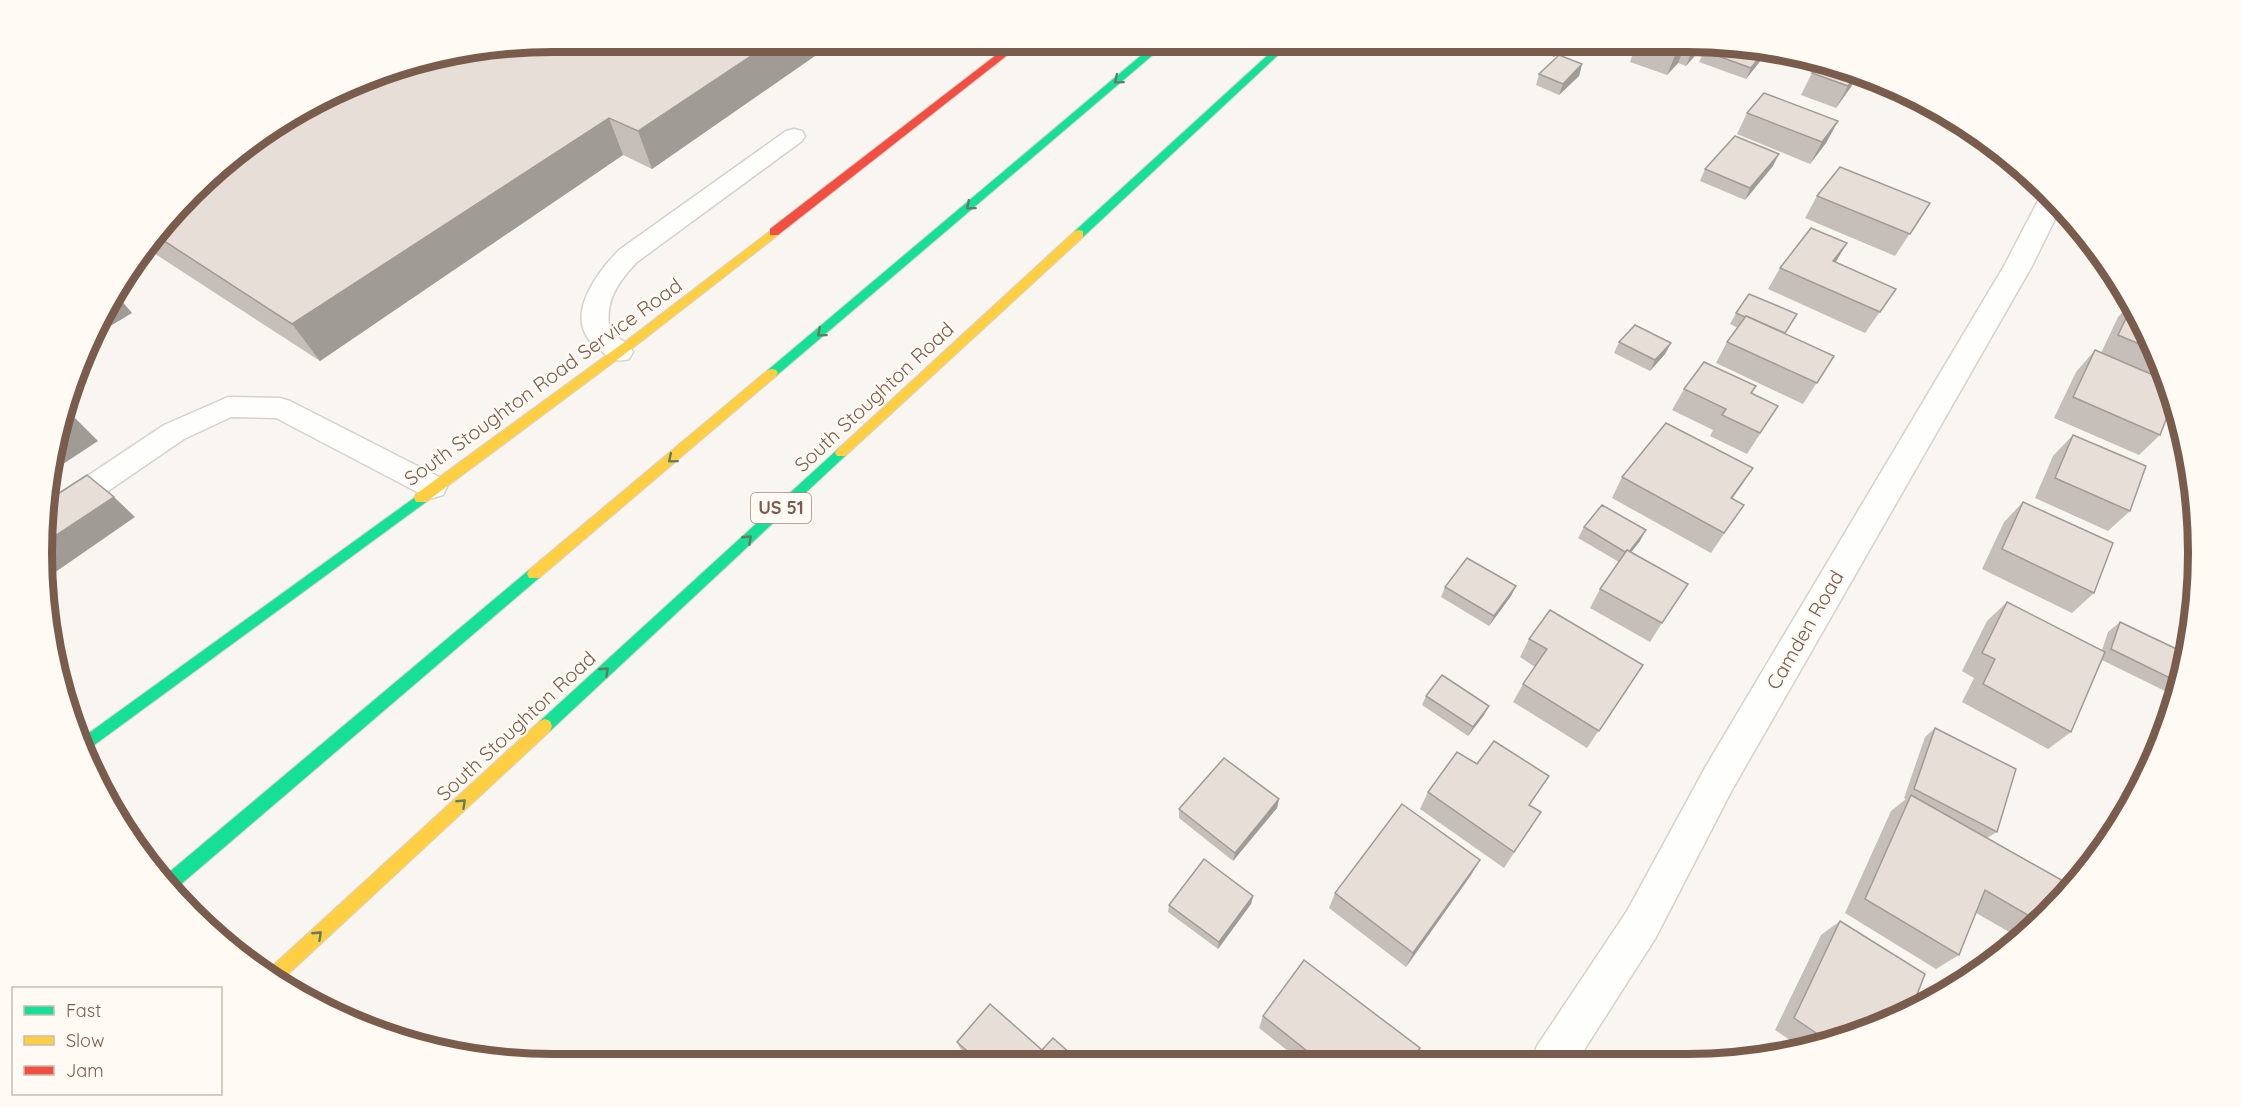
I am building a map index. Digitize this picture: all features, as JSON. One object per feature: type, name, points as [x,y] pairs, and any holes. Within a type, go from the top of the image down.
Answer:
[{"type":"main road","name":"South Stoughton Road Service Road","points":[[89,741],[620,352],[1006,52]]},
{"type":"main road","points":[[173,880],[1151,52]]},
{"type":"main road","name":"South Stoughton Road","points":[[278,972],[1276,52]]},
{"type":"street","name":"Camden Road","points":[[1557,1054],[1641,925],[1719,778],[2012,277],[2048,206]]},
{"type":"lane","points":[[620,352],[598,336],[594,321],[600,291],[611,273],[628,256],[794,136]]},
{"type":"lane","points":[[55,513],[174,432],[228,407],[280,408],[433,487]]},
{"type":"building","points":[[554,52],[757,52],[638,131],[609,118],[292,324],[163,240],[199,199],[223,177],[275,137],[303,120],[332,104],[392,79],[456,62],[488,57]]},
{"type":"building","points":[[1711,53],[1759,58],[1751,68]]},
{"type":"building","points":[[1559,55],[1582,64],[1563,84],[1539,74]]},
{"type":"building","points":[[1815,69],[1852,80],[1848,86],[1812,73]]},
{"type":"building","points":[[1764,93],[1838,121],[1822,142],[1747,113]]},
{"type":"building","points":[[1735,136],[1779,154],[1750,188],[1705,169]]},
{"type":"building","points":[[1840,167],[1930,203],[1910,234],[1817,196]]},
{"type":"building","points":[[1811,228],[1847,243],[1833,261],[1896,289],[1880,312],[1780,268]]},
{"type":"building","points":[[1749,294],[1797,314],[1785,333],[1736,313]]},
{"type":"building","points":[[2128,315],[2143,345],[2118,335]]},
{"type":"building","points":[[1746,316],[1834,356],[1817,383],[1727,342]]},
{"type":"building","points":[[1635,325],[1671,343],[1655,360],[1619,342]]},
{"type":"building","points":[[2095,350],[2156,376],[2168,414],[2160,435],[2073,397]]},
{"type":"building","points":[[1704,362],[1756,386],[1751,393],[1778,406],[1760,433],[1722,415],[1726,409],[1684,389]]},
{"type":"building","points":[[1666,423],[1753,468],[1731,498],[1744,505],[1724,533],[1622,477]]},
{"type":"building","points":[[2073,435],[2146,466],[2130,511],[2055,478]]},
{"type":"building","points":[[87,475],[114,497],[53,537],[56,495]]},
{"type":"building","points":[[2023,502],[2113,543],[2094,593],[2002,549]]},
{"type":"building","points":[[1602,505],[1646,530],[1629,552],[1627,550],[1625,552],[1584,527]]},
{"type":"building","points":[[1627,550],[1688,584],[1662,623],[1600,589]]},
{"type":"building","points":[[1467,558],[1516,586],[1494,616],[1445,587]]},
{"type":"building","points":[[2007,602],[2105,652],[2071,732],[1983,684],[1995,659],[1982,653]]},
{"type":"building","points":[[1550,610],[1643,665],[1599,731],[1523,684],[1547,649],[1529,639]]},
{"type":"building","points":[[2120,622],[2179,650],[2172,679],[2111,649]]},
{"type":"building","points":[[1442,675],[1489,706],[1473,727],[1426,696]]},
{"type":"building","points":[[1935,728],[2016,769],[1997,832],[1914,789]]},
{"type":"building","points":[[1494,741],[1549,776],[1529,805],[1541,812],[1514,852],[1428,792],[1457,752],[1477,764]]},
{"type":"building","points":[[1224,758],[1279,799],[1235,853],[1179,809]]},
{"type":"building","points":[[1911,795],[2065,882],[2032,917],[1985,890],[1959,955],[1865,899]]},
{"type":"building","points":[[1402,804],[1480,860],[1413,953],[1335,893]]},
{"type":"building","points":[[1204,859],[1253,896],[1219,942],[1169,905]]},
{"type":"building","points":[[1840,921],[1925,974],[1915,1000],[1849,1028],[1821,1036],[1794,1018]]},
{"type":"building","points":[[1304,960],[1420,1048],[1416,1054],[1311,1054],[1263,1016]]},
{"type":"building","points":[[990,1004],[1042,1050],[1053,1038],[1071,1054],[971,1054],[957,1042]]},
{"type":"traffic: fast","points":[[772,373],[1151,52]]},
{"type":"traffic: fast","points":[[1079,234],[1276,52]]},
{"type":"traffic: fast","points":[[545,726],[841,453]]},
{"type":"traffic: fast","points":[[89,741],[421,498]]},
{"type":"traffic: fast","points":[[173,880],[534,574]]},
{"type":"traffic: slow","points":[[421,498],[630,344],[774,232]]},
{"type":"traffic: slow","points":[[841,453],[1079,234]]},
{"type":"traffic: slow","points":[[534,574],[772,373]]},
{"type":"traffic: slow","points":[[278,972],[545,726]]},
{"type":"traffic: jam","points":[[774,232],[1006,52]]}]
